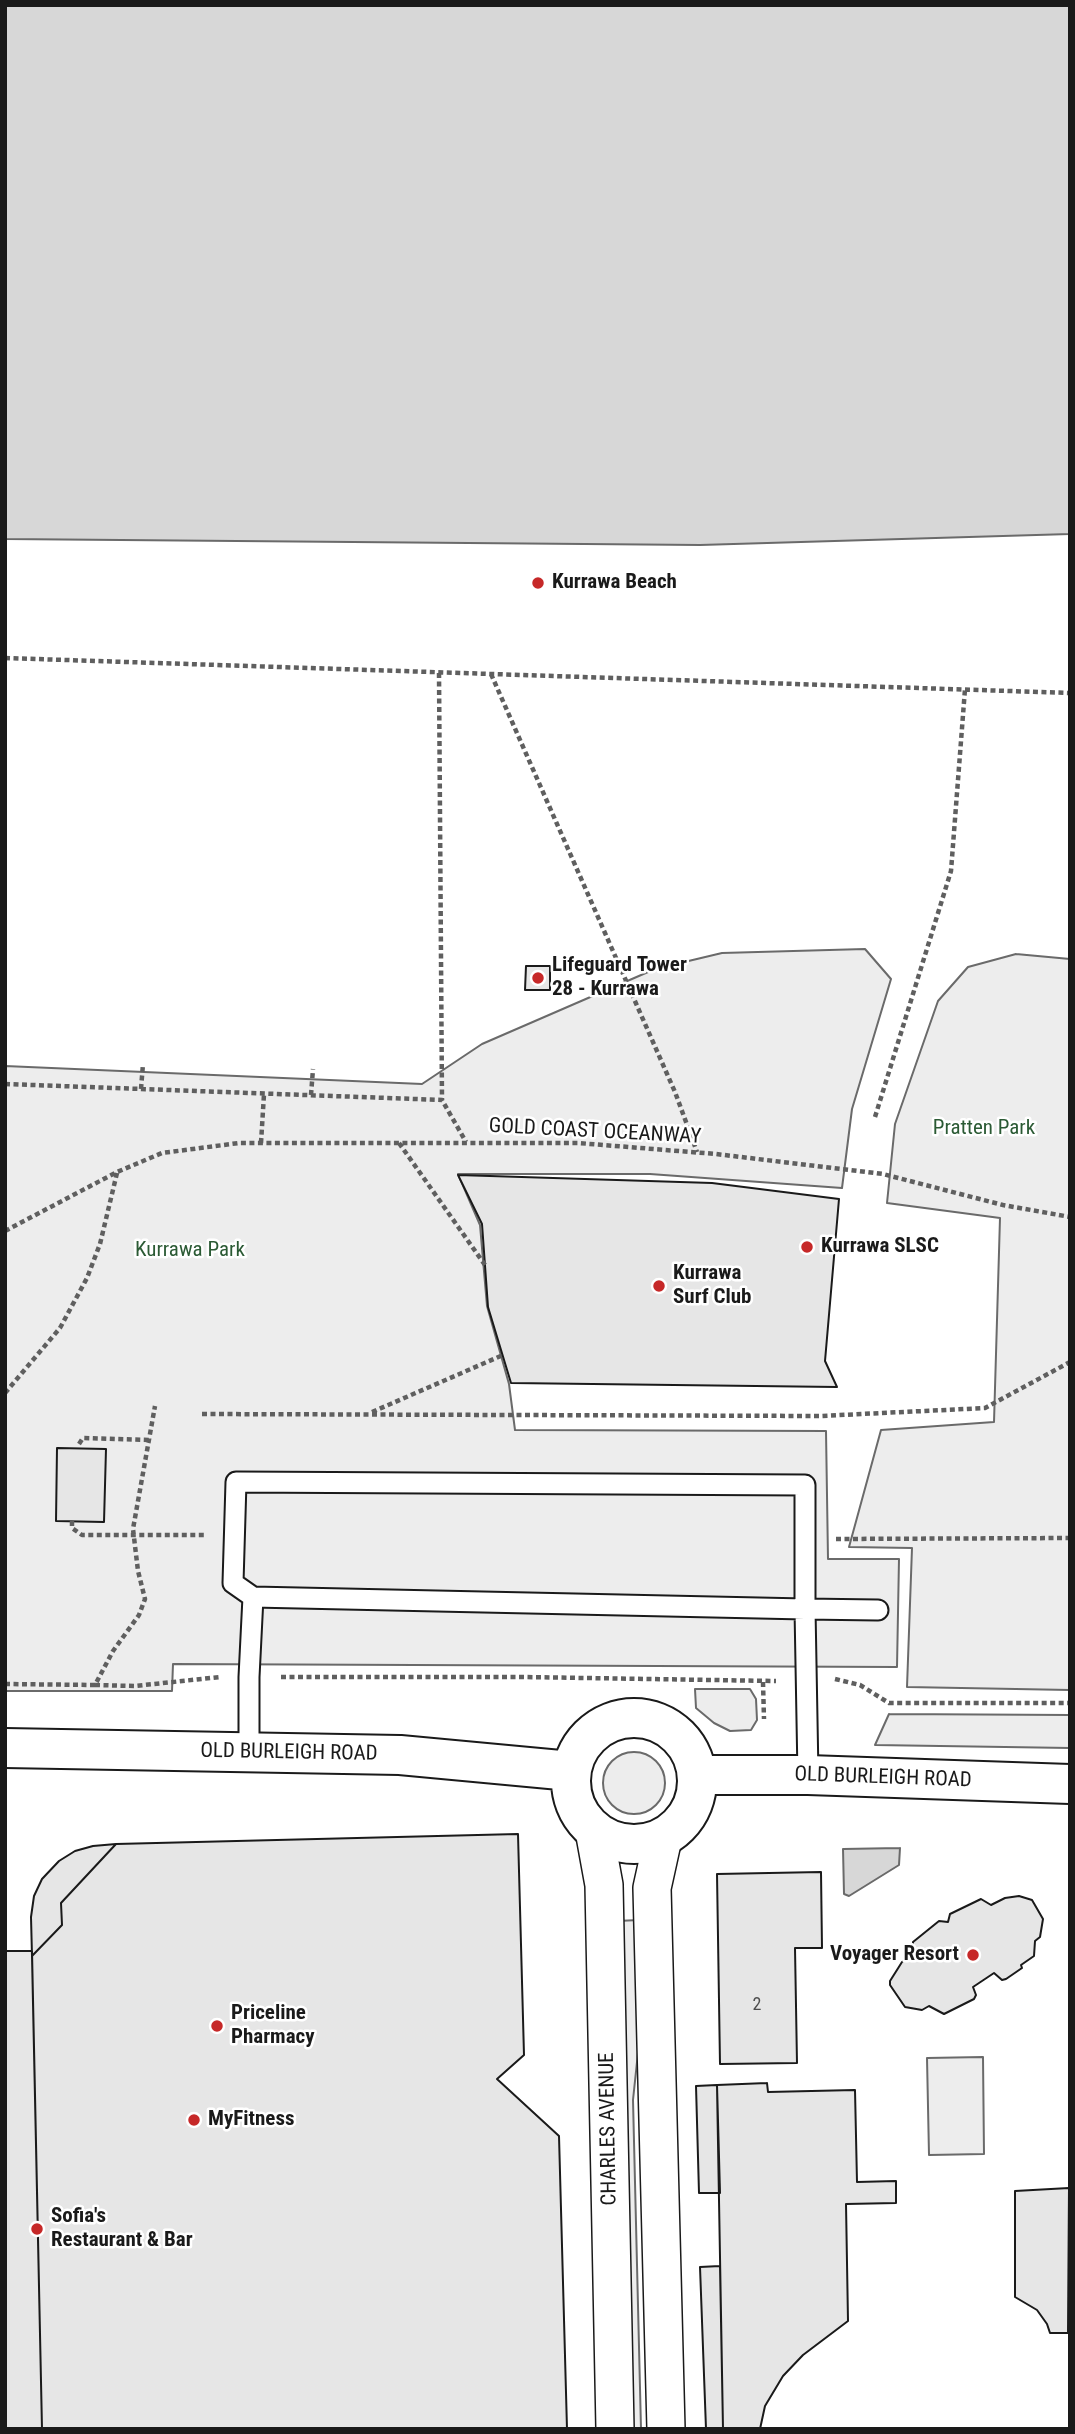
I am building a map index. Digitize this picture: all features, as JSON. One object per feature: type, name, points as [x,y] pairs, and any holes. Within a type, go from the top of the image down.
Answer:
[{"type":"street","points":[[636,1718],[658,1722],[678,1735],[691,1753],[697,1775],[696,1794],[690,1812],[678,1827],[663,1838],[646,1844],[627,1844],[609,1840],[594,1830],[579,1814],[572,1793],[572,1771],[579,1750],[594,1732],[614,1721],[636,1718]]},
{"type":"street","name":"OLD BURLEIGH ROAD","points":[[5,1748],[400,1755],[572,1771]]},
{"type":"street","name":"OLD BURLEIGH ROAD","points":[[697,1775],[808,1774],[1070,1784]]},
{"type":"street","name":"CHARLES AVENUE","points":[[594,1830],[604,1885],[615,2429]]},
{"type":"street","points":[[663,1838],[652,1888],[666,2429]]},
{"type":"street","points":[[649,2429],[642,2125],[656,2061]]},
{"type":"lane","points":[[808,1774],[805,1609],[805,1485],[236,1482],[233,1583],[253,1597],[805,1609],[878,1610]]},
{"type":"lane","points":[[249,1752],[253,1597]]},
{"type":"path","points":[[5,658],[1070,693]]},
{"type":"path","points":[[439,673],[442,1100],[466,1143]]},
{"type":"path","points":[[491,674],[669,1080],[697,1152]]},
{"type":"path","points":[[875,1117],[951,871],[965,689]]},
{"type":"path","points":[[141,1089],[143,1064]]},
{"type":"path","points":[[312,1095],[313,1069]]},
{"type":"path","points":[[5,1084],[442,1100]]},
{"type":"path","points":[[261,1143],[264,1094]]},
{"type":"path","name":"GOLD COAST OCEANWAY","points":[[5,1231],[117,1172],[162,1153],[239,1143],[578,1143],[697,1152],[883,1174],[1003,1205],[1070,1217]]},
{"type":"path","points":[[399,1143],[485,1265]]},
{"type":"path","points":[[5,1393],[61,1328],[87,1278],[96,1255],[117,1172]]},
{"type":"path","points":[[368,1413],[503,1355]]},
{"type":"path","points":[[202,1414],[821,1416],[985,1408],[1070,1362]]},
{"type":"path","points":[[94,1685],[113,1651],[139,1615],[145,1599],[133,1530],[155,1406]]},
{"type":"path","points":[[79,1444],[83,1438],[149,1440]]},
{"type":"path","points":[[72,1521],[72,1528],[82,1535],[234,1535]]},
{"type":"path","points":[[805,1534],[827,1539],[1070,1538]]},
{"type":"path","points":[[5,1684],[135,1686],[221,1677]]},
{"type":"path","points":[[280,1677],[780,1681]]},
{"type":"path","points":[[831,1678],[860,1685],[888,1703],[1070,1703]]},
{"type":"path","points":[[763,1682],[764,1719]]},
{"type":"shaded area","points":[[5,5],[1070,5],[1070,534],[700,545],[5,539]]},
{"type":"shaded area","name":"Kurrawa Park","points":[[865,949],[891,979],[852,1109],[842,1188],[650,1174],[458,1174],[480,1225],[487,1306],[509,1384],[515,1430],[826,1431],[828,1559],[899,1559],[897,1667],[173,1664],[172,1691],[5,1691],[5,1066],[422,1084],[482,1044],[655,969],[722,953]]},
{"type":"shaded area","name":"Pratten Park","points":[[1016,954],[1070,959],[1070,1690],[907,1687],[912,1548],[849,1547],[881,1430],[994,1422],[1000,1218],[887,1203],[895,1124],[938,1001],[968,967]]},
{"type":"shaded area","points":[[695,1689],[750,1689],[756,1699],[757,1720],[751,1730],[730,1731],[714,1723],[696,1708]]},
{"type":"shaded area","points":[[889,1714],[1070,1715],[1070,1748],[875,1745]]},
{"type":"shaded area","points":[[634,1752],[656,1761],[665,1783],[656,1805],[634,1814],[612,1805],[603,1783],[612,1761]]},
{"type":"shaded area","points":[[900,1848],[899,1865],[849,1896],[844,1894],[843,1849]]},
{"type":"shaded area","points":[[639,1920],[641,2024],[633,2100],[641,2429],[631,2429],[617,1921]]},
{"type":"shaded area","points":[[983,2057],[984,2154],[929,2155],[927,2058]]},
{"type":"building","name":"Lifeguard Tower 28 - Kurrawa","points":[[526,966],[550,966],[550,990],[525,990]]},
{"type":"building","name":"Kurrawa Surf Club","points":[[458,1175],[712,1183],[839,1199],[825,1361],[837,1387],[511,1383],[488,1307],[482,1224]]},
{"type":"building","points":[[57,1448],[106,1449],[104,1522],[56,1521]]},
{"type":"building","points":[[518,1834],[524,2055],[497,2079],[559,2136],[567,2429],[42,2429],[32,1956],[62,1925],[61,1903],[116,1844]]},
{"type":"building","points":[[116,1844],[61,1903],[62,1925],[32,1956],[31,1917],[34,1896],[42,1879],[59,1861],[75,1851]]},
{"type":"building","points":[[821,1872],[822,1948],[795,1948],[797,2063],[720,2064],[717,1874]]},
{"type":"building","name":"Voyager Resort","points":[[1019,1896],[1032,1900],[1043,1919],[1040,1937],[1035,1941],[1034,1956],[1021,1965],[1022,1968],[1002,1980],[994,1973],[973,1987],[976,1995],[974,1999],[944,2014],[929,2006],[922,2010],[905,2007],[890,1981],[902,1962],[913,1955],[913,1942],[939,1921],[948,1922],[950,1914],[981,1899],[991,1905],[1005,1898]]},
{"type":"building","points":[[5,1951],[32,1951],[42,2429],[5,2429]]},
{"type":"building","points":[[767,2083],[768,2092],[855,2090],[857,2182],[896,2181],[896,2203],[846,2204],[848,2321],[803,2355],[783,2376],[765,2406],[760,2429],[723,2429],[717,2085]]},
{"type":"building","points":[[717,2085],[720,2193],[699,2193],[696,2086]]},
{"type":"building","points":[[1069,2188],[1068,2333],[1050,2333],[1037,2310],[1015,2297],[1015,2191]]},
{"type":"building","points":[[720,2266],[723,2429],[706,2429],[700,2267]]},
{"type":"place","name":"Kurrawa Beach","points":[[538,583]]},
{"type":"place","name":"Lifeguard Tower 28 - Kurrawa","points":[[538,978]]},
{"type":"place","name":"Kurrawa SLSC","points":[[807,1247]]},
{"type":"place","name":"Kurrawa Surf Club","points":[[659,1286]]},
{"type":"place","name":"Voyager Resort","points":[[973,1955]]},
{"type":"place","name":"Priceline Pharmacy","points":[[217,2026]]},
{"type":"place","name":"MyFitness","points":[[194,2120]]},
{"type":"place","name":"Sofia's Restaurant & Bar","points":[[37,2229]]}]
